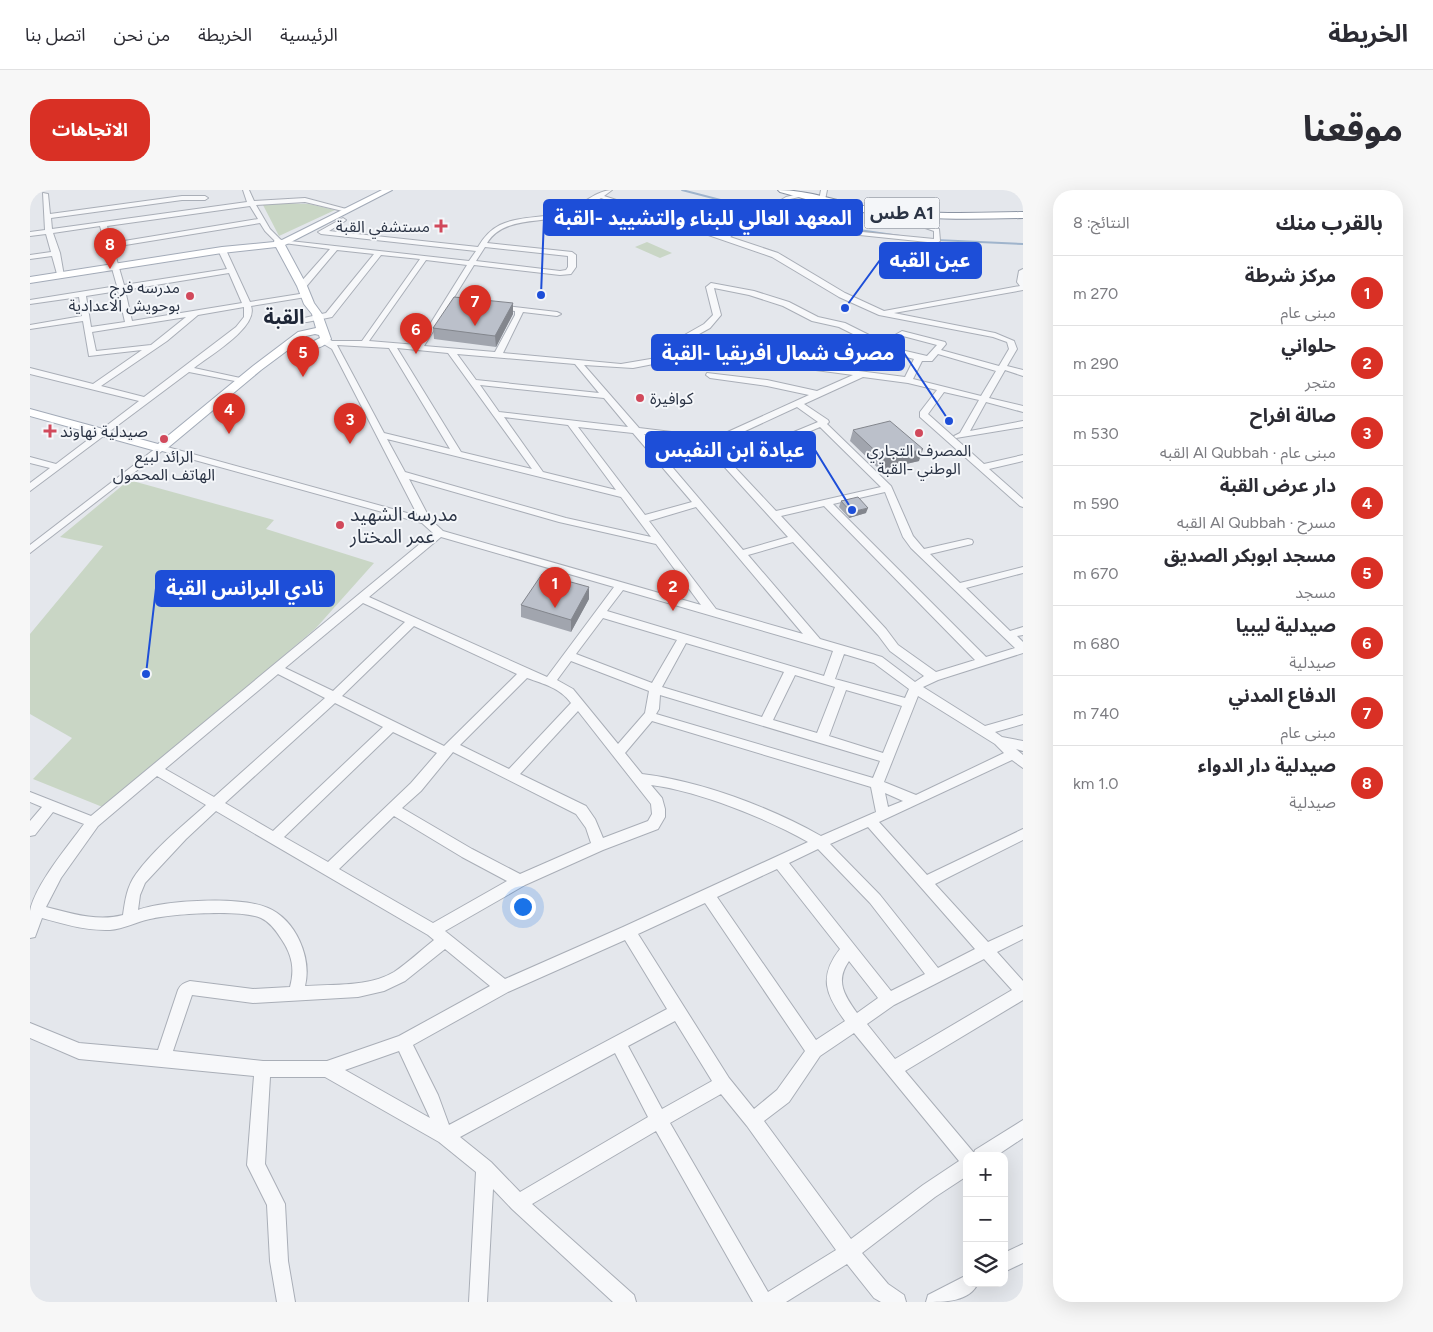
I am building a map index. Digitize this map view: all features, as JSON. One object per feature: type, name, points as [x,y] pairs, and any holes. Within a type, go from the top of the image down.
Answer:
[{"type":"highway","name":"طس A1","points":[[788,193],[823,195],[881,211],[937,215],[1023,215]]},
{"type":"main road","points":[[345,210],[381,190]]},
{"type":"main road","points":[[30,280],[278,242],[388,190]]},
{"type":"main road","points":[[278,242],[319,319],[326,339]]},
{"type":"main road","points":[[302,339],[307,320],[306,295]]},
{"type":"main road","points":[[30,412],[160,448],[242,381],[310,332],[326,339]]},
{"type":"street","points":[[202,190],[209,209]]},
{"type":"street","points":[[246,190],[261,221],[278,242],[563,273],[568,272],[572,264],[572,255],[569,254],[321,232]]},
{"type":"street","points":[[589,206],[609,190]]},
{"type":"street","points":[[419,348],[484,245],[510,227],[565,217],[589,206],[616,190]]},
{"type":"street","points":[[725,237],[788,193]]},
{"type":"street","points":[[45,194],[50,232],[60,274]]},
{"type":"street","points":[[48,212],[119,202],[205,198]]},
{"type":"street","points":[[30,234],[251,203],[270,198],[305,200],[345,210]]},
{"type":"street","points":[[604,198],[775,255],[842,295],[882,313],[1004,338],[1010,341],[1014,347],[963,435]]},
{"type":"street","points":[[852,232],[937,240],[938,230],[881,211]]},
{"type":"street","points":[[306,245],[321,232],[343,220]]},
{"type":"street","points":[[110,245],[261,221]]},
{"type":"street","points":[[103,224],[116,266],[129,324]]},
{"type":"street","points":[[88,330],[306,295],[336,248]]},
{"type":"street","points":[[30,488],[101,432],[240,329],[249,313],[247,304],[222,250]]},
{"type":"street","points":[[30,257],[56,253]]},
{"type":"street","points":[[307,320],[319,319],[330,315],[379,253]]},
{"type":"street","points":[[360,342],[425,257]]},
{"type":"street","points":[[30,302],[231,271]]},
{"type":"street","points":[[882,313],[1023,287],[1021,282],[1023,271]]},
{"type":"street","points":[[679,356],[676,351],[677,343],[707,326],[717,315],[711,285],[751,292],[786,304],[815,319],[842,325],[883,346],[919,358],[928,359],[942,346],[941,343],[905,333],[899,334],[883,346]]},
{"type":"street","points":[[82,294],[92,354],[154,346]]},
{"type":"street","points":[[447,302],[456,303]]},
{"type":"street","points":[[484,306],[557,314]]},
{"type":"street","points":[[498,355],[519,315],[519,311]]},
{"type":"street","points":[[95,387],[154,346],[195,313]]},
{"type":"street","points":[[30,327],[86,318]]},
{"type":"street","points":[[302,339],[338,355]]},
{"type":"street","points":[[326,339],[562,362],[630,366],[679,356],[712,354],[908,380],[1023,409]]},
{"type":"street","points":[[326,339],[338,355],[426,521],[439,533],[878,660],[950,712],[1020,754]]},
{"type":"street","points":[[391,345],[457,452]]},
{"type":"street","points":[[452,351],[540,474]]},
{"type":"street","points":[[937,351],[1023,373]]},
{"type":"street","points":[[908,380],[919,358]]},
{"type":"street","points":[[562,362],[587,375]]},
{"type":"street","points":[[578,363],[816,642]]},
{"type":"street","points":[[587,375],[594,364]]},
{"type":"street","points":[[188,369],[242,381]]},
{"type":"street","points":[[30,371],[145,400]]},
{"type":"street","points":[[709,444],[863,374]]},
{"type":"street","points":[[710,375],[767,383],[817,394]]},
{"type":"street","points":[[474,382],[605,396]]},
{"type":"street","points":[[942,388],[923,414],[1023,504]]},
{"type":"street","points":[[798,403],[825,422],[822,424]]},
{"type":"street","points":[[496,414],[704,440],[894,648],[934,677]]},
{"type":"street","points":[[571,424],[713,613]]},
{"type":"street","points":[[723,460],[775,443],[822,424]]},
{"type":"street","points":[[822,424],[888,488],[908,537],[922,553],[1023,649],[934,677],[924,681],[915,688],[877,784],[876,818],[925,883],[1023,992],[893,1069]]},
{"type":"street","points":[[948,438],[1023,424]]},
{"type":"street","points":[[379,434],[624,495]]},
{"type":"street","points":[[30,550],[160,448],[426,521]]},
{"type":"street","points":[[981,468],[1023,458]]},
{"type":"street","points":[[30,460],[57,468]]},
{"type":"street","points":[[402,474],[633,537],[660,542]]},
{"type":"street","points":[[774,515],[888,488]]},
{"type":"street","points":[[826,503],[983,662]]},
{"type":"street","points":[[644,519],[697,504]]},
{"type":"street","points":[[30,932],[41,900],[56,874],[93,822],[439,533]]},
{"type":"street","points":[[741,554],[795,538]]},
{"type":"street","points":[[922,553],[968,542]]},
{"type":"street","points":[[957,587],[1023,570]]},
{"type":"street","points":[[550,681],[620,586]]},
{"type":"street","points":[[362,598],[525,673],[550,681],[569,692],[657,802],[659,818],[653,825],[598,846],[520,881],[433,930]]},
{"type":"street","points":[[600,613],[791,671],[909,704]]},
{"type":"street","points":[[129,920],[133,895],[140,880],[182,835],[334,697],[412,622]]},
{"type":"street","points":[[1008,635],[1023,631]]},
{"type":"street","points":[[618,752],[649,716],[653,709],[654,689],[684,637]]},
{"type":"street","points":[[878,660],[894,648]]},
{"type":"street","points":[[828,681],[840,649]]},
{"type":"street","points":[[569,656],[654,689],[888,760]]},
{"type":"street","points":[[277,669],[390,726],[511,775],[581,810],[594,828],[598,846]]},
{"type":"street","points":[[765,723],[791,671]]},
{"type":"street","points":[[330,869],[416,786],[448,749],[525,673]]},
{"type":"street","points":[[821,740],[842,685]]},
{"type":"street","points":[[511,775],[578,703]]},
{"type":"street","points":[[649,716],[877,784],[916,801]]},
{"type":"street","points":[[984,731],[1023,719]]},
{"type":"street","points":[[275,837],[390,726]]},
{"type":"street","points":[[30,1030],[79,1051],[263,1069],[327,1069],[403,1042],[503,987],[628,932],[820,842],[1020,754]]},
{"type":"street","points":[[157,770],[433,930],[503,987]]},
{"type":"street","points":[[639,779],[664,782],[728,801],[788,824],[820,842],[875,900],[936,977]]},
{"type":"street","points":[[30,797],[93,822]]},
{"type":"street","points":[[30,831],[51,805]]},
{"type":"street","points":[[393,809],[467,853],[520,881]]},
{"type":"street","points":[[925,883],[1023,834]]},
{"type":"street","points":[[779,861],[889,1000]]},
{"type":"street","points":[[707,894],[814,1051]]},
{"type":"street","points":[[37,911],[106,924],[129,920],[151,912],[165,911],[228,908],[262,913],[279,923],[293,942],[301,959],[300,979],[295,994]]},
{"type":"street","points":[[628,932],[723,1084],[753,1120],[850,1252],[881,1290],[897,1302]]},
{"type":"street","points":[[753,1120],[783,1096],[814,1051],[889,1000],[1023,932]]},
{"type":"street","points":[[163,1058],[186,990],[201,989],[253,996],[358,990],[384,984],[419,963],[445,940]]},
{"type":"street","points":[[849,950],[836,969],[834,986],[856,1022],[963,1152]]},
{"type":"street","points":[[445,1136],[678,1011]]},
{"type":"street","points":[[403,1042],[432,1101],[445,1136]]},
{"type":"street","points":[[619,1044],[659,1120],[763,1302]]},
{"type":"street","points":[[263,1069],[256,1165],[276,1204],[279,1261],[286,1302]]},
{"type":"street","points":[[327,1069],[445,1136],[485,1168],[518,1203],[627,1302]]},
{"type":"street","points":[[518,1203],[723,1084]]},
{"type":"street","points":[[987,1152],[1023,1128]]},
{"type":"street","points":[[478,1302],[485,1168]]},
{"type":"street","points":[[769,1302],[850,1252],[929,1191],[963,1169]]},
{"type":"street","points":[[1008,1261],[1023,1253]]},
{"type":"street","points":[[935,1302],[963,1286]]},
{"type":"green space","points":[[279,203],[309,204],[335,210],[279,236],[263,205]]},
{"type":"green space","points":[[647,242],[672,253],[660,258],[635,247]]},
{"type":"green space","points":[[129,480],[274,520],[266,529],[374,563],[316,628],[105,808],[33,779],[72,738],[30,714],[30,634],[103,546],[60,537]]},
{"type":"building","points":[[454,297],[513,303],[495,336],[433,328]]},
{"type":"building","points":[[890,421],[923,449],[884,459],[853,430]]},
{"type":"building","points":[[858,497],[868,508],[851,512],[841,501]]},
{"type":"building","points":[[542,574],[589,587],[571,620],[521,605]]},
{"type":"waterway","points":[[682,190],[763,211]]},
{"type":"waterway","points":[[770,213],[818,224],[900,236]]},
{"type":"waterway","points":[[936,240],[1023,244]]},
{"type":"place","name":"مستشفي القبة","points":[[441,226]]},
{"type":"place","name":"صيدلية دار الدواء","points":[[110,269]]},
{"type":"place","name":"المعهد العالي للبناء والتشييد -القبة","points":[[541,295]]},
{"type":"place","name":"مدرسه فرج بوحويش الاعدادية","points":[[190,296]]},
{"type":"place","name":"عين القبه","points":[[845,308]]},
{"type":"place","name":"الدفاع المدني","points":[[475,326]]},
{"type":"place","name":"صيدلية ليبيا","points":[[416,354]]},
{"type":"place","name":"مسجد ابوبكر الصديق","points":[[303,377]]},
{"type":"place","name":"كوافيرة","points":[[640,398]]},
{"type":"place","name":"مصرف شمال افريقيا -القبة","points":[[949,421]]},
{"type":"place","name":"صيدلية نهاوند","points":[[50,431]]},
{"type":"place","name":"المصرف التجاري الوطني -القبة","points":[[919,433]]},
{"type":"place","name":"دار عرض القبة","points":[[229,434]]},
{"type":"place","name":"الرائد لبيع الهاتف المحمول","points":[[164,439]]},
{"type":"place","name":"صالة افراح","points":[[350,444]]},
{"type":"place","name":"عيادة ابن النفيس","points":[[852,510]]},
{"type":"place","name":"مدرسه الشهيد عمر المختار","points":[[340,525]]},
{"type":"place","name":"مركز شرطة","points":[[555,608]]},
{"type":"place","name":"حلواني","points":[[673,611]]},
{"type":"place","name":"نادي البرانس القبة","points":[[146,674]]},
{"type":"district","name":"القبة","points":[[284,317]]}]
